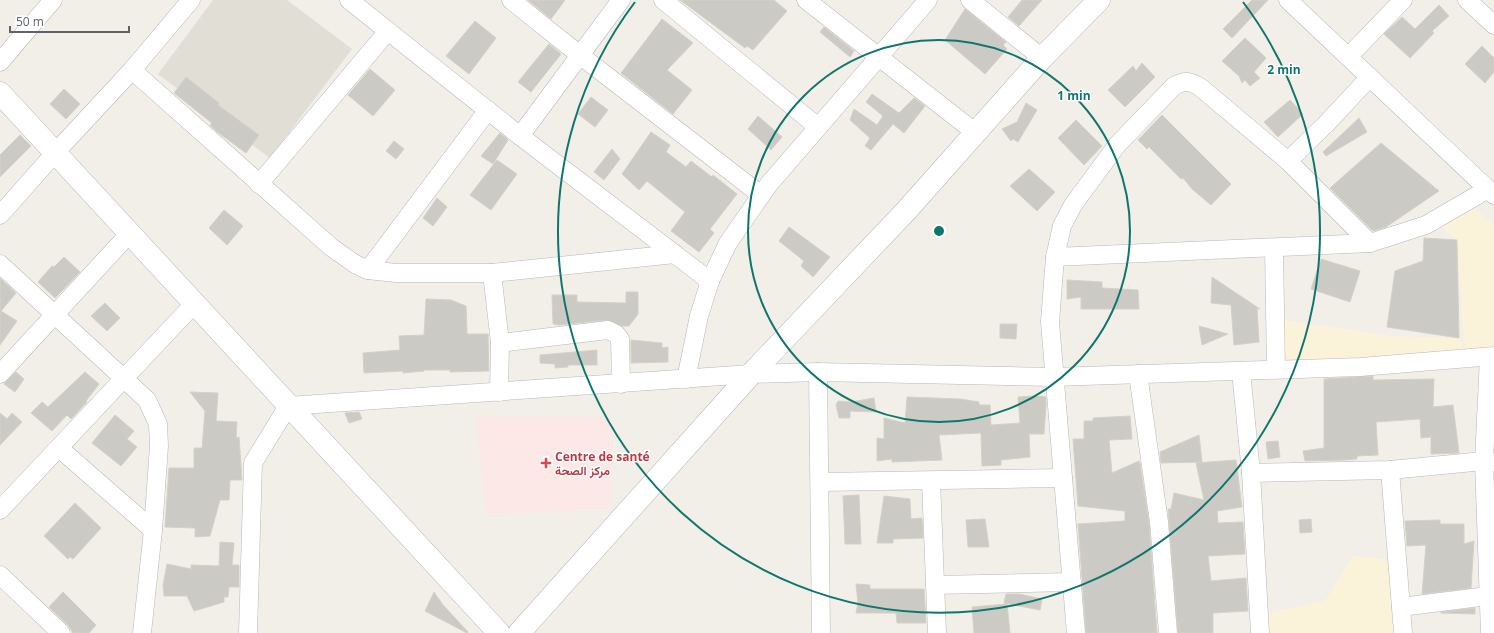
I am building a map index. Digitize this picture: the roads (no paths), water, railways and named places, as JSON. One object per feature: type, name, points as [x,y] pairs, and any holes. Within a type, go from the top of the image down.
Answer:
[{"type":"street","points":[[0,62],[53,0]]},
{"type":"street","points":[[0,215],[132,70],[191,0]]},
{"type":"street","points":[[349,0],[520,136],[710,281]]},
{"type":"street","points":[[511,0],[761,195]]},
{"type":"street","points":[[520,136],[581,56],[621,0]]},
{"type":"street","points":[[663,0],[818,127]]},
{"type":"street","points":[[806,0],[976,133]]},
{"type":"street","points":[[686,379],[699,316],[710,281],[728,243],[768,184],[928,0]]},
{"type":"street","points":[[970,0],[1042,58]]},
{"type":"street","points":[[519,633],[751,374],[900,216],[1042,58],[1099,0]]},
{"type":"street","points":[[1055,257],[1370,243],[1426,225],[1491,192],[1288,0]]},
{"type":"street","points":[[1348,57],[1403,0]]},
{"type":"street","points":[[1467,0],[1494,25]]},
{"type":"street","points":[[259,184],[388,30]]},
{"type":"street","points":[[132,70],[331,247],[355,264],[368,270],[396,273],[492,273],[675,254]]},
{"type":"street","points":[[1288,161],[1326,124],[1370,77]]},
{"type":"street","points":[[1076,633],[1053,377],[1050,322],[1055,257],[1062,226],[1073,205],[1117,145],[1174,86],[1182,82],[1189,81],[1200,87],[1288,161],[1370,243]]},
{"type":"street","points":[[0,93],[288,406],[500,633]]},
{"type":"street","points":[[368,270],[488,110]]},
{"type":"street","points":[[0,374],[56,315],[129,234]]},
{"type":"street","points":[[1274,248],[1276,370]]},
{"type":"street","points":[[0,264],[147,400],[158,424],[159,446],[153,530],[142,633]]},
{"type":"street","points":[[492,273],[500,343],[499,392]]},
{"type":"street","points":[[0,510],[194,304]]},
{"type":"street","points":[[500,343],[608,330],[616,334],[620,339],[621,384]]},
{"type":"street","points":[[288,406],[751,374],[818,372],[1053,377],[1360,366],[1491,356],[1488,596],[1490,633]]},
{"type":"street","points":[[1241,371],[1251,473],[1260,633]]},
{"type":"street","points":[[818,372],[821,633]]},
{"type":"street","points":[[1138,374],[1159,522],[1168,633]]},
{"type":"street","points":[[248,633],[253,464],[288,406]]},
{"type":"street","points":[[59,448],[153,530]]},
{"type":"street","points":[[1251,473],[1390,470],[1489,462]]},
{"type":"street","points":[[1390,470],[1403,633]]},
{"type":"street","points":[[820,482],[1063,478]]},
{"type":"street","points":[[931,481],[934,585],[938,633]]},
{"type":"street","points":[[0,575],[61,633]]},
{"type":"street","points":[[934,585],[1072,582]]},
{"type":"street","points":[[1401,607],[1488,596]]},
{"type":"place","name":"Centre de santé مركز الصحة","points":[[546,463]]}]
